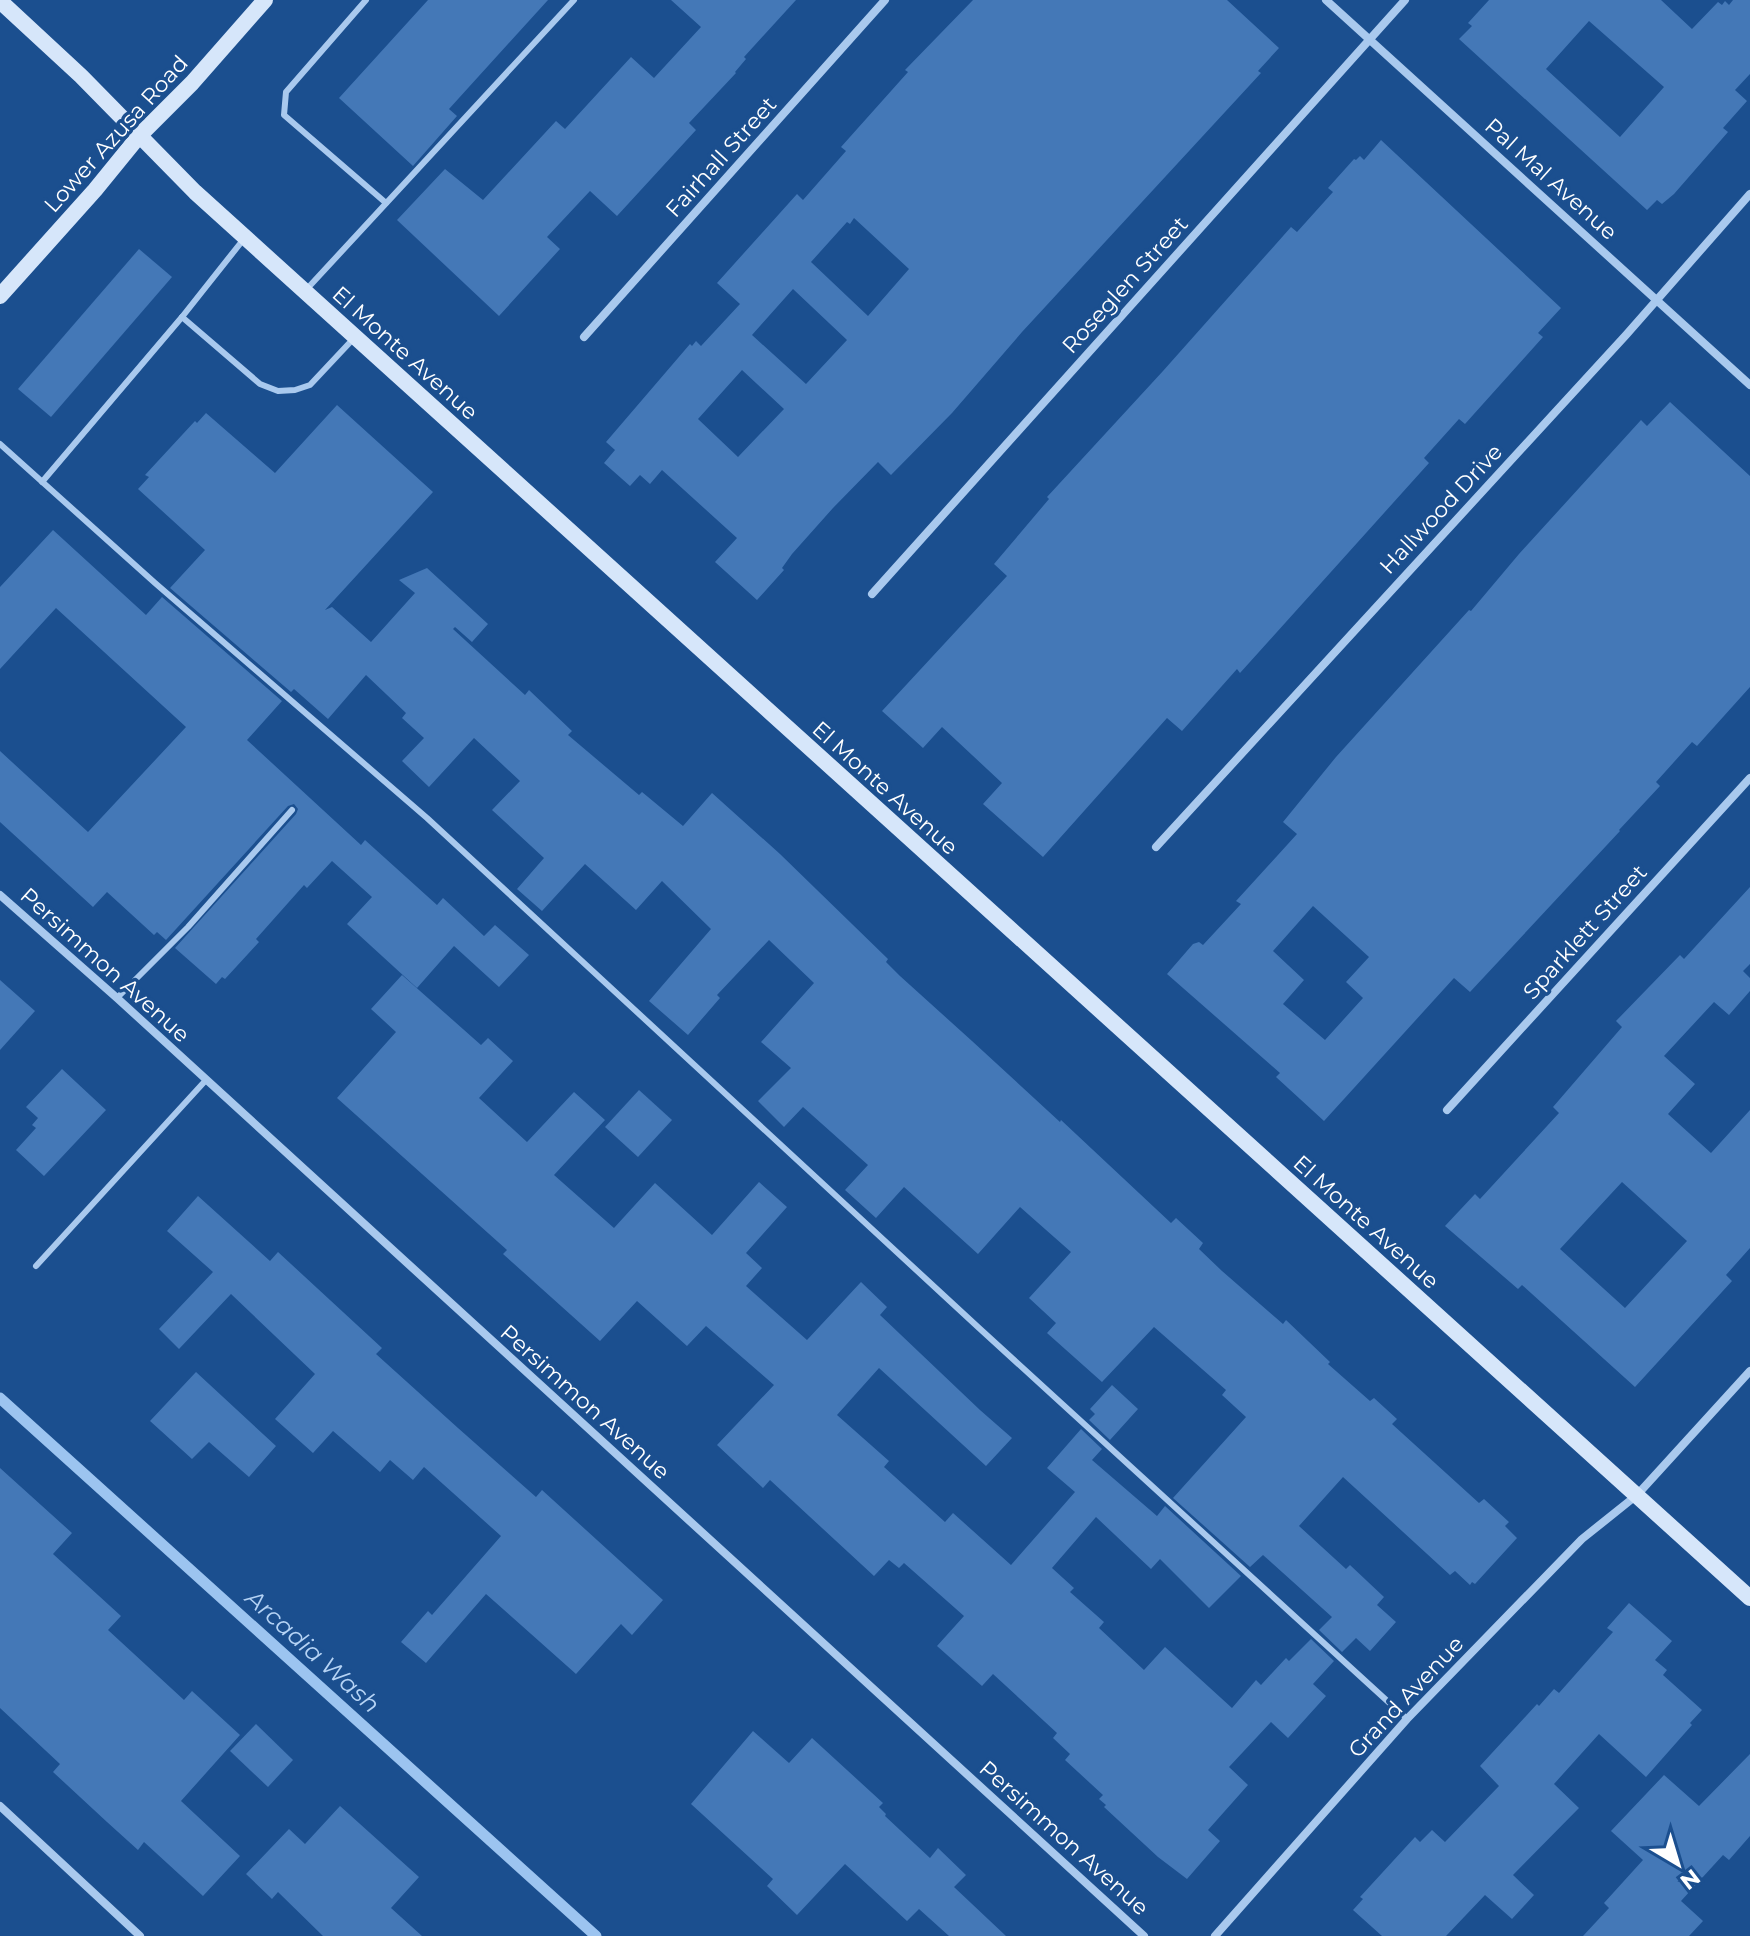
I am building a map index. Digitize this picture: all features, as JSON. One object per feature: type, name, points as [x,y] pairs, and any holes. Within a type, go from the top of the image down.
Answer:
[{"type":"street","name":"Lower Azusa Road","points":[[0,296],[139,136],[192,83],[265,0]]},
{"type":"street","name":"Fairhall Street","points":[[584,337],[885,0]]},
{"type":"street","name":"Pal Mal Avenue","points":[[1326,0],[1750,385]]},
{"type":"street","name":"Roseglen Street","points":[[872,594],[1405,0]]},
{"type":"street","name":"El Monte Avenue","points":[[0,1],[304,291],[1750,1598]]},
{"type":"street","name":"Hallwood Drive","points":[[1156,847],[1657,301],[1750,194]]},
{"type":"street","name":"Sparklett Street","points":[[1447,1110],[1750,778]]},
{"type":"street","name":"Persimmon Avenue","points":[[0,895],[117,998],[1144,1936]]},
{"type":"street","name":"Grand Avenue","points":[[1215,1936],[1407,1719],[1582,1539],[1637,1495],[1750,1371]]},
{"type":"street","points":[[0,1806],[140,1936]]},
{"type":"lane","points":[[366,0],[286,92],[283,105],[284,115],[386,203]]},
{"type":"lane","points":[[304,291],[574,0]]},
{"type":"lane","points":[[42,482],[182,317],[245,237]]},
{"type":"lane","points":[[182,317],[260,384],[278,391],[310,385],[355,337]]},
{"type":"lane","points":[[0,444],[155,583],[427,818],[967,1318],[1407,1719]]},
{"type":"lane","points":[[117,998],[188,927],[292,810]]},
{"type":"lane","points":[[36,1266],[206,1080]]},
{"type":"building","points":[[428,0],[548,0],[449,109],[457,116],[413,166],[339,98]]},
{"type":"building","points":[[671,0],[796,0],[744,57],[746,59],[736,73],[689,123],[696,130],[617,216],[590,191],[547,237],[560,249],[499,316],[397,220],[445,169],[483,200],[556,121],[565,129],[631,57],[654,78],[701,27]]},
{"type":"building","points":[[973,0],[1227,0],[1279,48],[1258,71],[1261,73],[1022,332],[952,413],[891,475],[878,462],[792,554],[782,568],[784,570],[757,600],[715,562],[737,538],[662,470],[650,484],[640,475],[630,486],[604,463],[615,450],[606,442],[690,344],[692,346],[696,341],[701,346],[740,304],[717,283],[797,194],[803,200],[846,151],[841,147],[908,72],[905,70]],"holes":[[[854,218],[909,269],[868,316],[811,262]],[[793,289],[847,340],[806,384],[752,335]],[[742,370],[784,409],[738,457],[698,419]]]},
{"type":"building","points":[[1489,0],[1661,0],[1692,29],[1718,2],[1722,5],[1725,1],[1729,5],[1733,0],[1750,0],[1750,74],[1735,90],[1747,101],[1723,128],[1728,132],[1674,194],[1662,204],[1657,200],[1647,210],[1459,39],[1472,26],[1468,23]],"holes":[[[1589,21],[1664,87],[1620,137],[1546,69]]]},
{"type":"building","points":[[1381,140],[1561,308],[1538,333],[1543,337],[1465,424],[1459,419],[1424,458],[1429,463],[1240,673],[1237,669],[1182,731],[1167,718],[1043,857],[983,804],[1002,783],[942,727],[923,748],[882,711],[1007,576],[994,564],[1049,499],[1047,497],[1291,227],[1297,232],[1333,192],[1328,188],[1354,159],[1360,156],[1364,160]]},
{"type":"building","points":[[139,249],[172,277],[51,417],[18,389]]},
{"type":"building","points":[[1670,402],[1750,476],[1750,687],[1697,746],[1692,742],[1656,782],[1660,786],[1470,992],[1454,978],[1324,1121],[1276,1077],[1280,1073],[1167,974],[1193,944],[1199,942],[1203,945],[1241,904],[1236,901],[1297,834],[1283,822],[1336,757],[1641,420],[1647,426]],"holes":[[[1313,906],[1369,957],[1346,982],[1363,998],[1325,1040],[1283,1004],[1304,980],[1273,951]]]},
{"type":"building","points":[[337,405],[433,492],[325,610],[332,607],[371,642],[415,593],[399,580],[427,568],[488,624],[472,642],[455,627],[453,629],[525,695],[529,690],[572,731],[568,735],[639,795],[642,792],[683,826],[712,793],[888,959],[886,962],[900,976],[1171,1223],[1176,1218],[1203,1243],[1199,1249],[1222,1271],[1283,1324],[1286,1320],[1330,1362],[1328,1364],[1370,1401],[1374,1398],[1397,1419],[1392,1424],[1479,1503],[1484,1499],[1509,1522],[1505,1526],[1517,1538],[1475,1584],[1472,1582],[1470,1585],[1455,1571],[1450,1575],[1343,1477],[1299,1526],[1346,1569],[1350,1565],[1384,1597],[1377,1605],[1396,1622],[1370,1651],[1356,1638],[1342,1652],[1319,1630],[1332,1617],[1263,1555],[1250,1567],[1173,1498],[1246,1417],[1222,1395],[1226,1390],[1154,1327],[1102,1382],[1047,1333],[1056,1323],[1029,1298],[1071,1252],[1020,1207],[978,1254],[904,1187],[876,1218],[845,1190],[868,1165],[803,1107],[784,1127],[758,1101],[791,1068],[761,1042],[814,983],[769,940],[717,995],[720,998],[688,1035],[649,1001],[711,929],[662,881],[636,910],[585,864],[542,911],[517,889],[544,858],[492,810],[520,781],[474,738],[429,787],[402,761],[424,738],[402,718],[406,713],[366,675],[328,719],[294,689],[291,692],[170,588],[205,550],[138,489],[149,477],[145,475],[206,413],[275,473]]},
{"type":"building","points":[[53,530],[146,615],[162,597],[282,701],[247,740],[361,845],[365,840],[437,905],[443,898],[484,936],[495,925],[529,955],[499,987],[454,946],[417,988],[347,924],[372,897],[332,861],[307,888],[304,885],[256,939],[259,942],[225,979],[222,977],[216,984],[175,948],[296,814],[298,809],[294,804],[288,806],[166,940],[157,932],[154,935],[107,892],[93,907],[0,822],[0,751],[88,832],[186,727],[56,608],[0,669],[0,587]]},
{"type":"building","points":[[1750,887],[1750,964],[1743,971],[1750,978],[1750,991],[1729,1015],[1714,1002],[1664,1056],[1695,1084],[1668,1114],[1711,1153],[1750,1110],[1750,1248],[1726,1275],[1732,1281],[1635,1387],[1522,1285],[1518,1289],[1445,1226],[1475,1194],[1480,1199],[1559,1113],[1553,1107],[1622,1027],[1616,1021],[1680,955],[1684,959]],"holes":[[[1622,1182],[1687,1241],[1625,1308],[1560,1249]]]},
{"type":"building","points":[[402,975],[481,1045],[488,1038],[513,1061],[479,1098],[527,1142],[574,1092],[605,1120],[554,1175],[614,1228],[655,1183],[712,1235],[759,1182],[787,1207],[746,1253],[762,1268],[746,1286],[807,1340],[861,1282],[887,1307],[880,1315],[1012,1438],[986,1466],[879,1368],[837,1415],[889,1461],[884,1467],[945,1522],[953,1513],[1011,1565],[1075,1492],[1047,1468],[1081,1429],[1102,1449],[1092,1460],[1157,1516],[1165,1506],[1241,1576],[1209,1608],[1160,1559],[1151,1569],[1096,1517],[1052,1568],[1074,1588],[1070,1592],[1104,1622],[1099,1628],[1144,1670],[1165,1647],[1232,1708],[1256,1680],[1261,1685],[1286,1658],[1289,1661],[1311,1639],[1334,1661],[1313,1684],[1326,1696],[1288,1738],[1271,1722],[1229,1767],[1248,1785],[1208,1830],[1220,1841],[1187,1879],[1104,1807],[1106,1805],[1099,1799],[1103,1795],[1065,1760],[1070,1754],[1053,1738],[1057,1733],[993,1674],[982,1686],[937,1646],[964,1616],[904,1563],[899,1568],[889,1560],[874,1576],[770,1480],[763,1488],[717,1445],[774,1385],[706,1326],[687,1346],[637,1301],[600,1341],[503,1254],[507,1250],[337,1098],[396,1032],[371,1009]]},
{"type":"building","points":[[0,980],[35,1011],[0,1050]]},
{"type":"building","points":[[62,1069],[106,1110],[44,1176],[16,1150],[36,1128],[32,1125],[38,1118],[26,1107]]},
{"type":"building","points":[[639,1090],[672,1120],[638,1157],[605,1127]]},
{"type":"building","points":[[198,1196],[270,1261],[278,1252],[382,1348],[376,1354],[536,1497],[542,1490],[663,1600],[632,1635],[621,1624],[576,1674],[486,1594],[426,1663],[401,1642],[428,1611],[432,1615],[501,1536],[424,1467],[413,1480],[390,1460],[380,1472],[333,1431],[313,1453],[275,1419],[315,1374],[231,1294],[179,1349],[159,1329],[213,1272],[167,1231]]},
{"type":"building","points":[[196,1372],[276,1446],[249,1477],[209,1442],[192,1459],[150,1421]]},
{"type":"building","points":[[1112,1385],[1138,1409],[1110,1440],[1089,1420],[1095,1414],[1090,1409]]},
{"type":"building","points":[[0,1468],[72,1533],[53,1554],[121,1616],[108,1630],[184,1700],[192,1691],[240,1735],[181,1801],[240,1856],[203,1896],[144,1842],[138,1850],[53,1772],[60,1764],[0,1708]]},
{"type":"building","points":[[1629,1603],[1672,1641],[1655,1660],[1667,1670],[1663,1675],[1702,1710],[1690,1723],[1692,1725],[1646,1777],[1599,1734],[1554,1784],[1579,1808],[1513,1875],[1534,1895],[1512,1919],[1485,1895],[1446,1936],[1382,1936],[1353,1910],[1363,1899],[1360,1897],[1415,1837],[1420,1842],[1432,1830],[1445,1842],[1499,1786],[1480,1766],[1537,1704],[1539,1706],[1554,1689],[1559,1693],[1613,1632],[1607,1628]]},
{"type":"building","points":[[256,1724],[293,1760],[268,1787],[230,1751]]},
{"type":"building","points":[[753,1731],[789,1763],[812,1738],[883,1803],[879,1807],[885,1816],[930,1858],[938,1848],[966,1875],[954,1887],[1006,1936],[949,1936],[919,1909],[907,1921],[845,1864],[797,1915],[767,1886],[773,1879],[691,1804]]},
{"type":"building","points":[[1750,1754],[1750,1836],[1729,1860],[1723,1855],[1681,1901],[1703,1921],[1689,1936],[1583,1936],[1609,1908],[1604,1903],[1643,1860],[1611,1831],[1664,1775],[1699,1806]]},
{"type":"building","points":[[340,1806],[419,1877],[391,1908],[422,1936],[323,1936],[278,1892],[272,1899],[246,1874],[289,1829],[305,1844]]},
{"type":"waterway","name":"Arcadia Wash","points":[[0,1398],[596,1936]]}]
